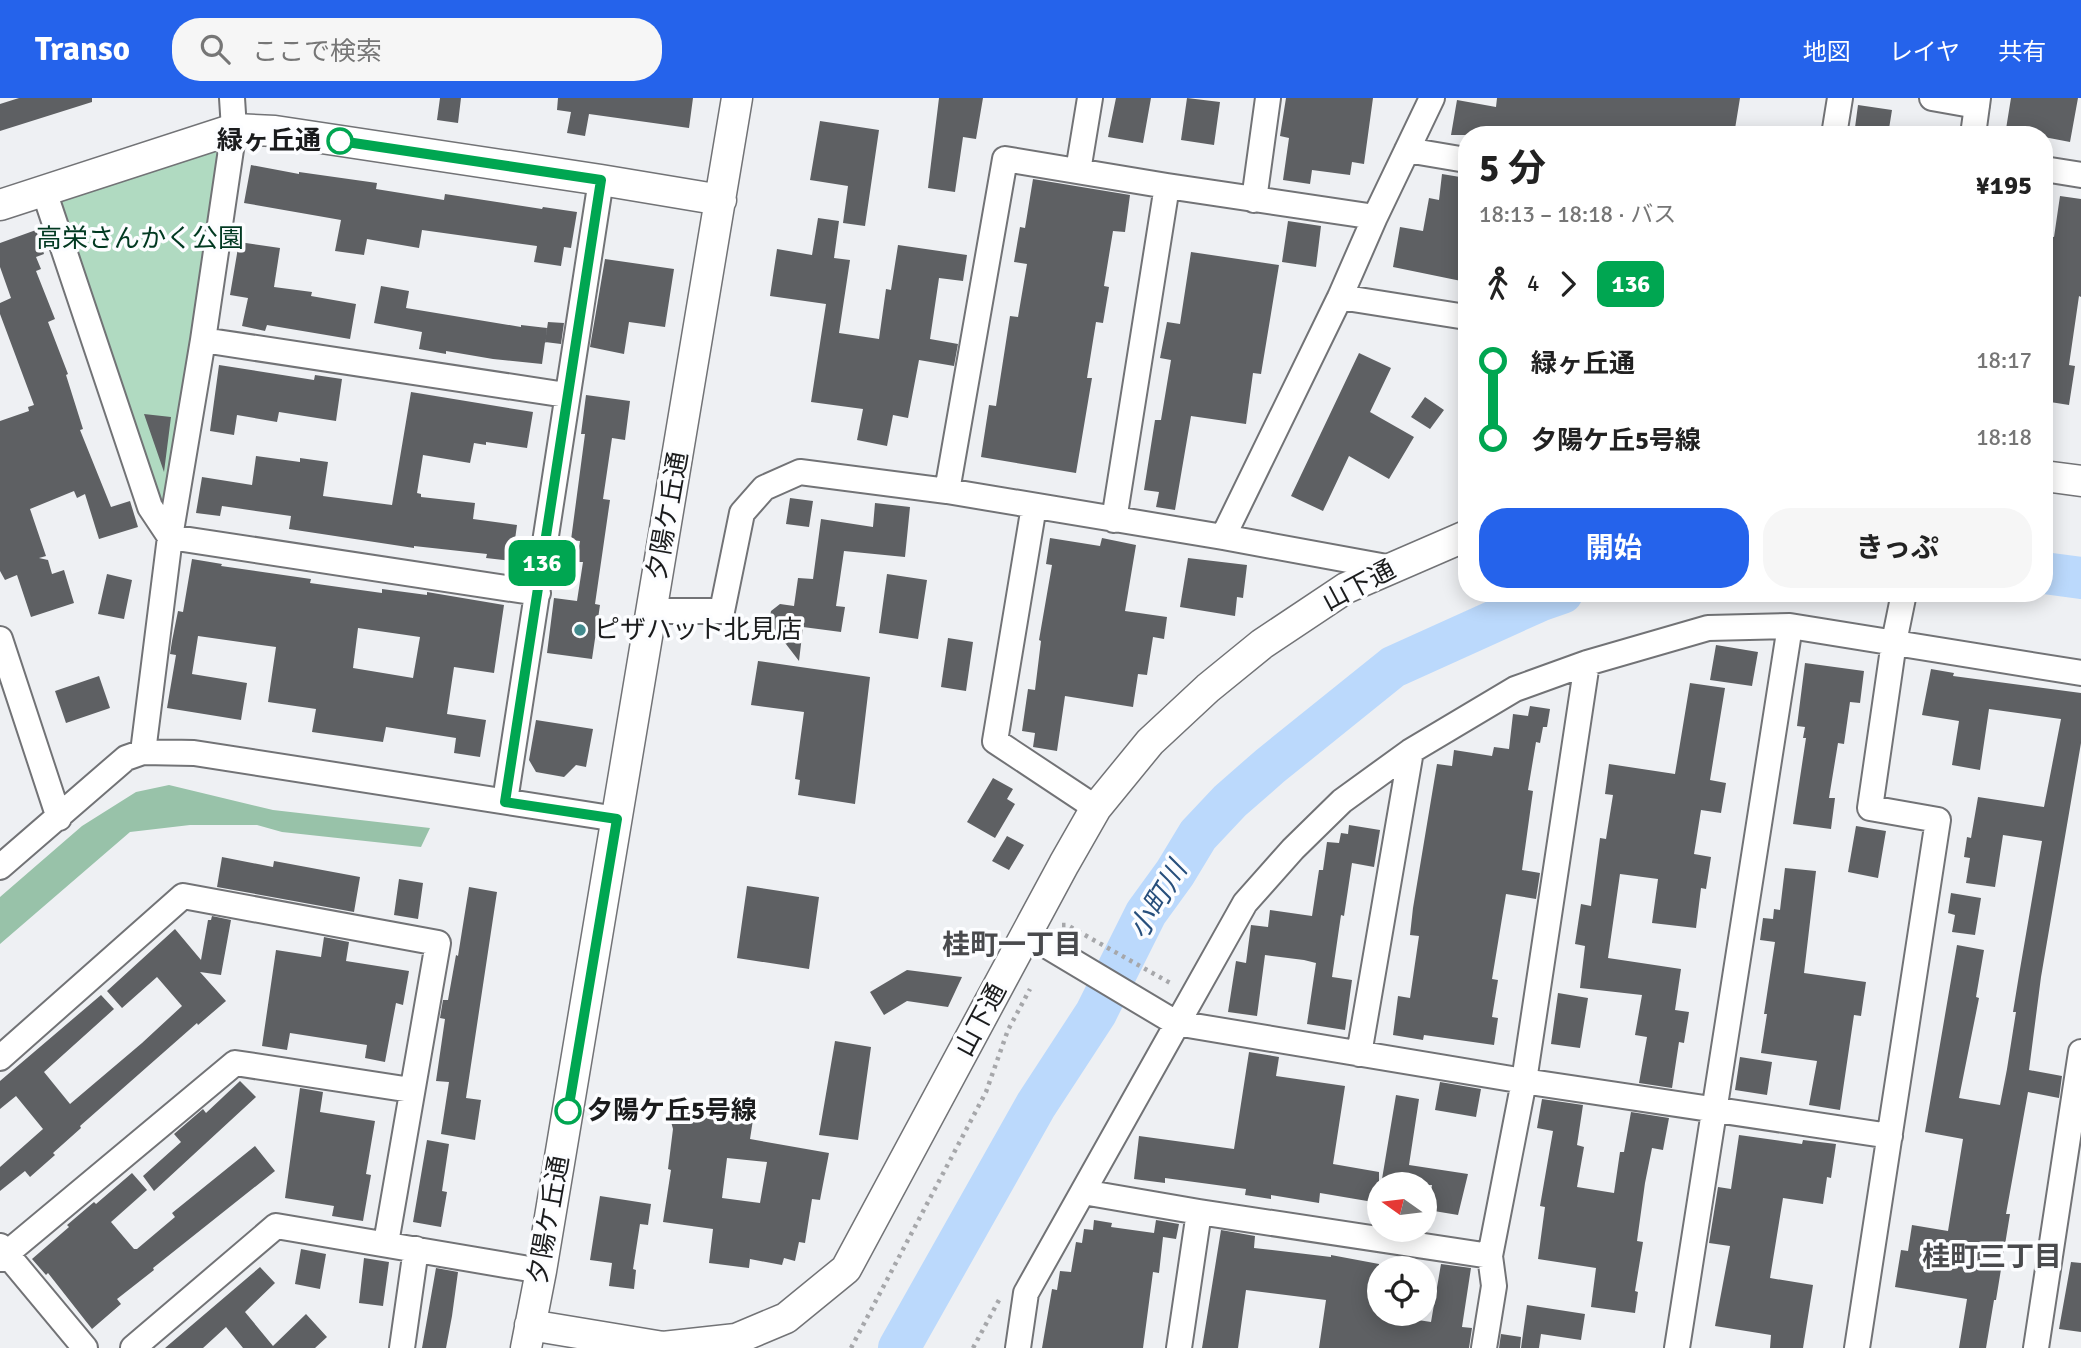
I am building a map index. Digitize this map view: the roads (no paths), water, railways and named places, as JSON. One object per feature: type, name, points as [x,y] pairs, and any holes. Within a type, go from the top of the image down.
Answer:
[{"type":"street","points":[[143,752],[170,537],[234,129],[232,98]]},
{"type":"street","name":"夕陽ケ丘通","points":[[528,1336],[737,98]]},
{"type":"street","points":[[1078,171],[1090,98]]},
{"type":"street","points":[[1254,200],[1268,98]]},
{"type":"street","points":[[1223,537],[1340,298],[1433,98]]},
{"type":"street","points":[[1835,126],[1840,98]]},
{"type":"street","points":[[1932,98],[1978,102],[1974,126]]},
{"type":"street","points":[[0,205],[234,129],[275,131],[721,200]]},
{"type":"street","points":[[1407,150],[1458,159]]},
{"type":"street","points":[[947,491],[1005,159],[1167,187],[1375,218]]},
{"type":"street","points":[[2053,170],[2081,175]]},
{"type":"street","points":[[505,802],[601,180]]},
{"type":"street","points":[[1114,520],[1167,187]]},
{"type":"street","points":[[44,191],[150,507],[170,537],[538,593]]},
{"type":"street","points":[[1340,298],[1458,316]]},
{"type":"street","points":[[203,340],[566,395]]},
{"type":"street","points":[[652,611],[722,611],[742,513],[764,488],[800,472],[947,491],[1392,568]]},
{"type":"street","points":[[2053,476],[2081,481]]},
{"type":"street","points":[[1034,506],[995,741],[1096,808]]},
{"type":"street","name":"山下通","points":[[528,1336],[663,1347],[736,1339],[786,1318],[846,1269],[1045,945],[1096,808],[1150,743],[1208,688],[1262,644],[1346,588],[1458,539]]},
{"type":"street","points":[[1857,1348],[1938,820],[1870,808],[1902,602]]},
{"type":"street","points":[[1677,1348],[1790,626]]},
{"type":"street","points":[[1018,1348],[1026,1293],[1245,903],[1293,849],[1342,801],[1410,751],[1515,689],[1587,663],[1708,628],[1790,626],[2081,673]]},
{"type":"street","points":[[0,639],[59,818]]},
{"type":"street","points":[[1484,1348],[1494,1286],[1490,1256],[1524,1081],[1587,663]]},
{"type":"street","points":[[1359,1054],[1410,751]]},
{"type":"street","points":[[0,867],[126,758],[143,752],[194,753],[617,819]]},
{"type":"street","points":[[0,1058],[183,897],[438,943],[386,1243]]},
{"type":"street","points":[[1045,945],[1155,1008],[1176,1023],[1524,1081],[1890,1136]]},
{"type":"street","points":[[2036,1348],[2073,1153],[2081,1052]]},
{"type":"street","points":[[85,1348],[2,1253],[235,1063],[411,1090]]},
{"type":"street","points":[[1083,1192],[1490,1256]]},
{"type":"street","points":[[1179,1348],[1199,1212]]},
{"type":"street","points":[[133,1348],[276,1226],[541,1270]]},
{"type":"street","points":[[401,1348],[416,1248]]},
{"type":"waterway","name":"小町川","points":[[2053,574],[2081,578]]},
{"type":"waterway","name":"小町川","points":[[899,1348],[1036,1105],[1096,1013],[1146,913],[1198,835],[1230,801],[1270,766],[1393,667],[1537,602]]},
{"type":"place","name":"緑ヶ丘通","points":[[340,141]]},
{"type":"place","name":"ピザハット北見店","points":[[580,630]]},
{"type":"place","name":"夕陽ケ丘5号線","points":[[568,1111]]},
{"type":"district","name":"桂町一丁目","points":[[1012,945]]},
{"type":"district","name":"桂町三丁目","points":[[1992,1257]]},
{"type":"park label","name":"高栄さんかく公園","points":[[140,239]]}]
